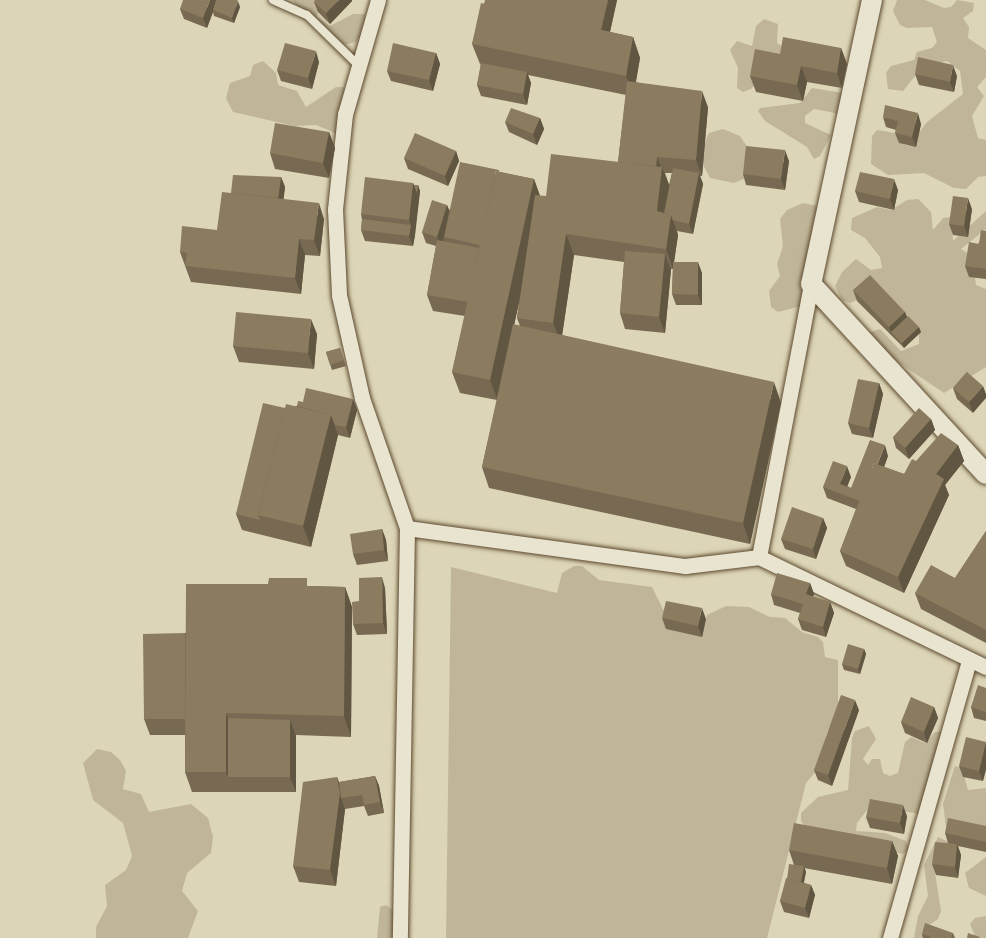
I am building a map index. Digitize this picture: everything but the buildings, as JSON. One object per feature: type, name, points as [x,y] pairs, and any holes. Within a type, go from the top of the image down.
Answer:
[{"type":"street","points":[[378,0],[345,114],[335,209],[339,295],[362,398],[407,528],[400,938]]},
{"type":"street","points":[[759,557],[811,284],[872,0]]},
{"type":"street","points":[[811,284],[986,474]]},
{"type":"street","points":[[407,528],[685,566],[759,557],[969,661],[986,667]]},
{"type":"street","points":[[890,938],[969,661]]},
{"type":"lane","points":[[273,0],[307,15],[359,66]]},
{"type":"shaded area","points":[[292,0],[320,0],[317,17],[330,26],[353,14],[365,14],[366,28],[356,42],[343,45],[322,32]]},
{"type":"shaded area","points":[[897,0],[925,0],[944,8],[951,7],[957,0],[974,3],[973,11],[963,18],[969,27],[968,38],[986,50],[986,77],[977,87],[984,96],[972,116],[978,138],[986,140],[986,176],[978,177],[966,189],[954,188],[924,173],[888,175],[871,164],[872,136],[877,130],[895,133],[902,144],[909,146],[927,122],[963,94],[960,71],[947,61],[922,67],[903,91],[888,89],[886,73],[891,66],[914,60],[917,52],[932,48],[937,42],[932,27],[907,28],[900,25],[893,11]]},
{"type":"shaded area","points":[[764,19],[778,24],[777,43],[787,49],[751,89],[743,92],[737,88],[738,68],[730,50],[737,41],[752,46],[756,26]]},
{"type":"shaded area","points":[[263,61],[276,73],[278,85],[297,91],[306,107],[336,87],[343,87],[353,107],[350,126],[335,133],[316,125],[294,126],[233,112],[226,98],[230,83],[250,76],[253,65]]},
{"type":"shaded area","points":[[812,88],[849,94],[840,114],[814,109],[805,116],[805,123],[831,135],[820,156],[814,159],[807,147],[765,121],[758,111],[760,108],[800,103]]},
{"type":"shaded area","points":[[723,129],[740,136],[748,148],[746,178],[734,183],[710,178],[699,157],[709,133]]},
{"type":"shaded area","points":[[918,199],[931,212],[933,230],[943,218],[951,217],[953,241],[986,211],[986,229],[961,249],[972,256],[976,285],[986,289],[986,367],[944,393],[886,354],[870,332],[880,329],[901,351],[919,344],[919,332],[861,298],[850,303],[842,300],[835,286],[842,272],[856,259],[871,270],[882,268],[880,257],[865,238],[851,230],[852,218],[877,207],[891,210],[907,200]]},
{"type":"shaded area","points":[[803,203],[818,206],[805,305],[778,312],[771,307],[769,291],[780,276],[777,264],[783,246],[780,219],[787,210]]},
{"type":"shaded area","points":[[574,566],[582,566],[599,580],[652,587],[668,619],[704,628],[707,615],[726,606],[749,607],[770,617],[785,618],[802,632],[818,637],[823,642],[825,657],[838,660],[838,711],[827,732],[817,770],[806,783],[767,938],[446,938],[451,567],[557,593],[562,573]]},
{"type":"shaded area","points":[[869,726],[876,739],[863,759],[868,765],[872,759],[880,759],[883,773],[890,776],[898,773],[905,742],[911,737],[925,743],[935,732],[944,732],[919,814],[871,805],[857,823],[856,831],[885,833],[906,841],[909,848],[903,854],[810,834],[801,821],[801,813],[818,797],[848,790],[852,738],[855,731]]},
{"type":"shaded area","points":[[97,749],[111,752],[120,760],[126,771],[123,789],[141,794],[149,812],[191,804],[208,818],[213,837],[211,853],[187,873],[182,891],[198,911],[188,938],[96,938],[96,927],[107,906],[105,885],[126,870],[132,856],[123,823],[93,800],[83,763]]},
{"type":"shaded area","points":[[955,766],[962,768],[968,790],[986,788],[986,844],[946,827],[943,804]]},
{"type":"shaded area","points":[[938,837],[951,843],[934,866],[941,911],[938,919],[925,928],[924,938],[914,938],[918,916],[928,896],[924,865]]},
{"type":"shaded area","points":[[986,857],[986,896],[969,888],[965,873]]},
{"type":"shaded area","points":[[386,905],[398,914],[400,938],[377,938],[380,907]]},
{"type":"shaded area","points":[[986,916],[986,938],[976,938],[970,924],[975,918]]}]
